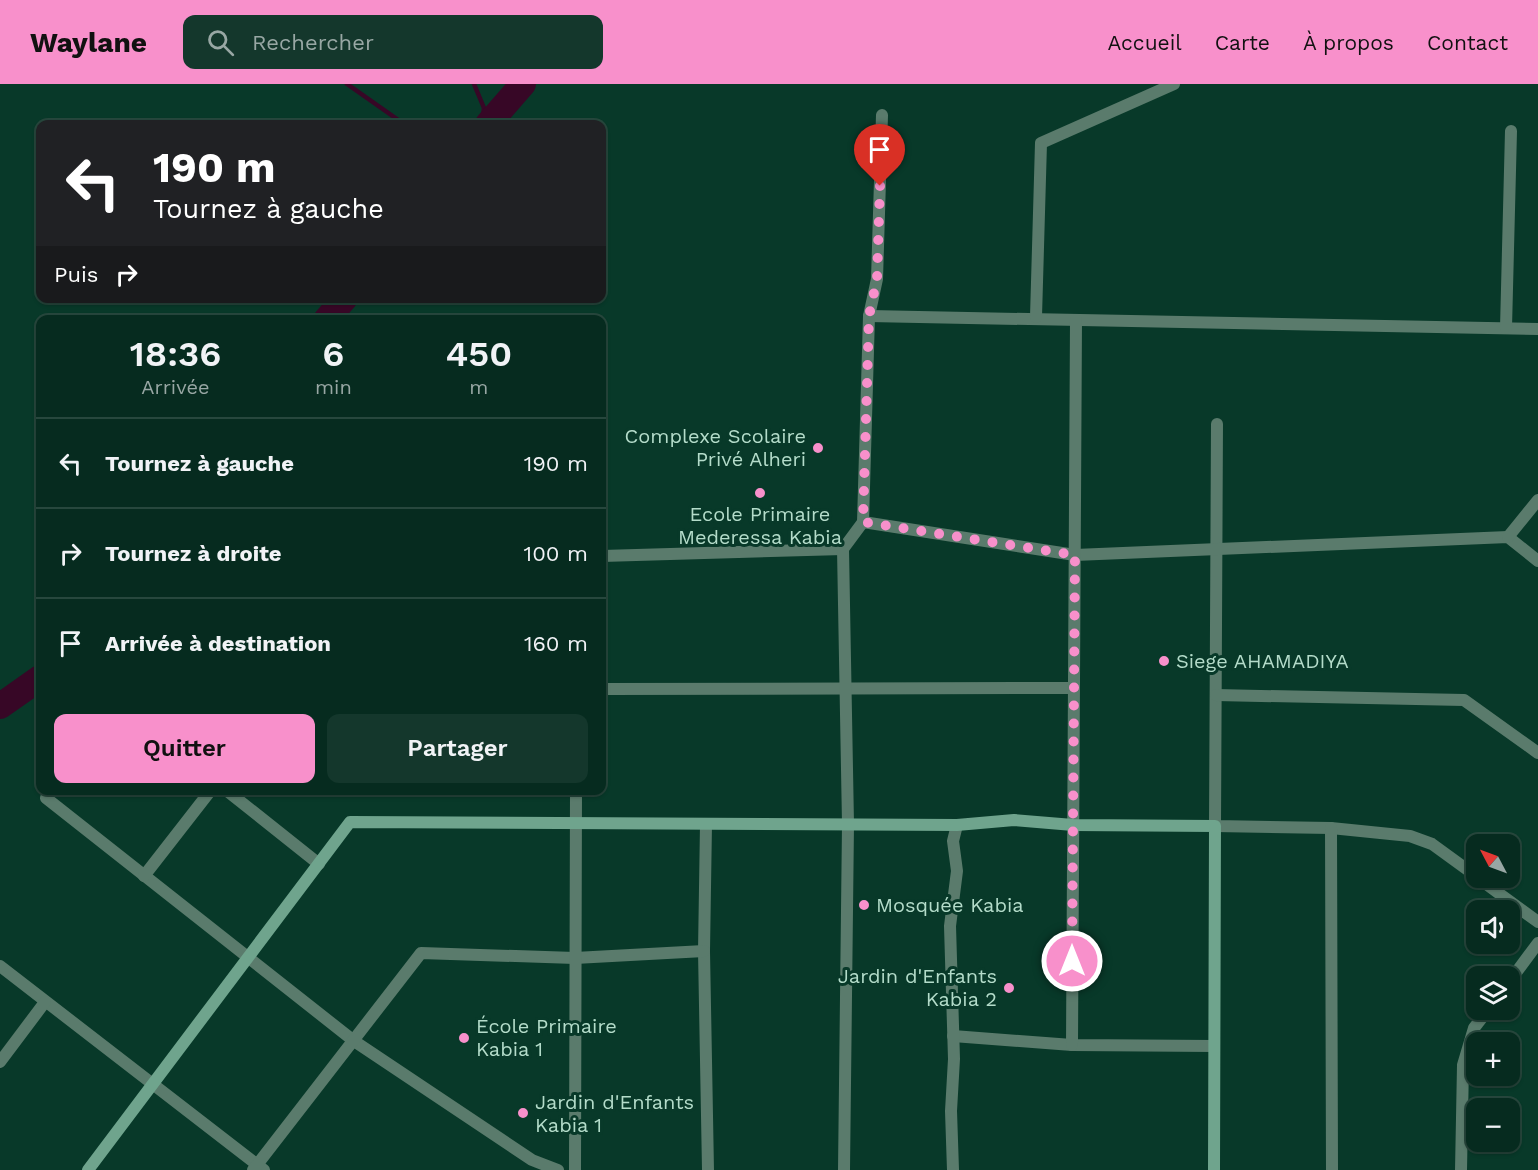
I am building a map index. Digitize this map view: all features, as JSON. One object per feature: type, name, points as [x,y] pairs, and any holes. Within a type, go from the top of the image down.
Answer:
[{"type":"street","points":[[1036,317],[1041,143],[1174,84]]},
{"type":"street","points":[[844,1170],[849,824],[843,549],[863,522],[869,316],[877,279],[882,115]]},
{"type":"street","points":[[1506,328],[1511,131]]},
{"type":"street","points":[[869,316],[1036,317],[1076,320],[1538,329]]},
{"type":"street","points":[[1072,1045],[1076,320]]},
{"type":"street","points":[[1214,1170],[1217,424]]},
{"type":"street","points":[[1508,537],[1538,500]]},
{"type":"street","points":[[863,522],[1075,555],[1216,551],[1508,537],[1538,561]]},
{"type":"street","points":[[606,555],[843,549]]},
{"type":"street","points":[[606,689],[1074,688]]},
{"type":"street","points":[[1216,695],[1464,700],[1538,753]]},
{"type":"street","points":[[144,876],[207,795]]},
{"type":"street","points":[[232,795],[319,864]]},
{"type":"street","points":[[575,1170],[576,795]]},
{"type":"street","points":[[46,798],[354,1041],[532,1160],[558,1170]]},
{"type":"street","points":[[88,1170],[350,822],[957,825],[1014,820],[1073,825],[1331,828],[1410,836],[1432,844],[1466,869]]},
{"type":"street","points":[[706,824],[704,951],[708,1170]]},
{"type":"street","points":[[953,1170],[950,926],[957,871],[953,841],[957,825]]},
{"type":"street","points":[[1331,828],[1332,1170]]},
{"type":"street","points":[[1492,888],[1538,922]]},
{"type":"street","points":[[1520,967],[1538,943]]},
{"type":"street","points":[[0,966],[258,1168],[421,953],[575,958],[704,951]]},
{"type":"street","points":[[0,1062],[45,1002]]},
{"type":"street","points":[[1461,1170],[1463,1065],[1474,1028],[1480,1020]]},
{"type":"street","points":[[953,1036],[1072,1045],[1214,1046]]},
{"type":"waterway","points":[[347,84],[398,120]]},
{"type":"waterway","points":[[474,84],[484,108],[482,120]]},
{"type":"waterway","points":[[492,120],[523,84]]},
{"type":"waterway","points":[[330,315],[341,303]]},
{"type":"waterway","points":[[0,706],[36,681]]},
{"type":"place","name":"Complexe Scolaire Privé Alheri","points":[[818,448]]},
{"type":"place","name":"Ecole Primaire Mederessa Kabia","points":[[760,493]]},
{"type":"place","name":"Siege AHAMADIYA","points":[[1164,661]]},
{"type":"place","name":"Mosquée Kabia","points":[[864,905]]},
{"type":"place","name":"Jardin d'Enfants Kabia 2","points":[[1009,988]]},
{"type":"place","name":"École Primaire Kabia 1","points":[[464,1038]]},
{"type":"place","name":"Jardin d'Enfants Kabia 1","points":[[523,1113]]},
{"type":"route","points":[[880,186],[877,279],[869,316],[863,522],[1075,555],[1072,961]]}]
